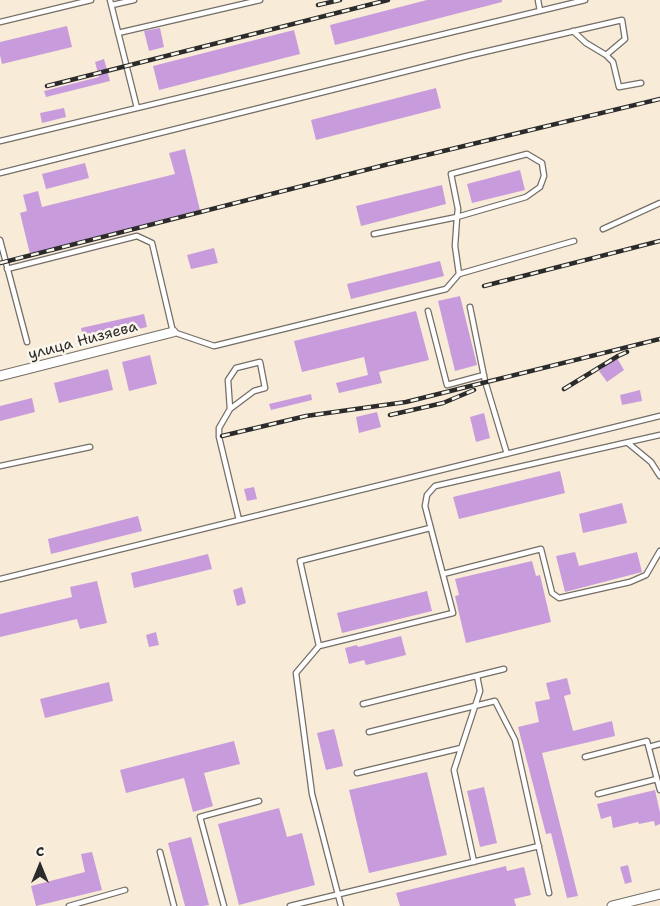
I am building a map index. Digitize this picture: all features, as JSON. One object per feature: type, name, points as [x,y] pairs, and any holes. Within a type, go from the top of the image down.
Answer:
[{"type":"street","name":"улица Низяева","points":[[0,376],[173,332]]},
{"type":"street","points":[[612,906],[660,894]]},
{"type":"lane","points":[[0,22],[91,0]]},
{"type":"lane","points":[[134,0],[111,3],[137,108]]},
{"type":"lane","points":[[118,33],[260,0]]},
{"type":"lane","points":[[538,0],[540,11]]},
{"type":"lane","points":[[0,141],[584,0]]},
{"type":"lane","points":[[0,173],[471,55],[622,20],[625,40],[606,55]]},
{"type":"lane","points":[[572,31],[613,62],[619,87],[641,83]]},
{"type":"lane","points":[[374,234],[457,218],[526,197],[540,187],[544,176],[542,163],[527,154],[451,174],[458,209],[457,218],[455,246],[459,274]]},
{"type":"lane","points":[[603,229],[660,204]]},
{"type":"lane","points":[[7,269],[137,236],[152,243],[173,332],[214,346],[446,289],[459,274],[574,241]]},
{"type":"lane","points":[[0,240],[27,342]]},
{"type":"lane","points":[[470,307],[484,375],[506,454]]},
{"type":"lane","points":[[428,311],[447,385],[484,375]]},
{"type":"lane","points":[[230,409],[228,380],[236,368],[260,362],[265,388],[254,391],[230,409],[219,428],[219,437],[239,520]]},
{"type":"lane","points":[[0,579],[660,416]]},
{"type":"lane","points":[[340,906],[312,794],[296,673],[320,646],[453,613],[430,528],[426,506],[426,495],[435,486],[628,443],[660,434]]},
{"type":"lane","points":[[628,443],[651,462],[660,476]]},
{"type":"lane","points":[[0,466],[90,447]]},
{"type":"lane","points":[[320,646],[300,561],[430,528]]},
{"type":"lane","points":[[443,574],[541,549],[552,593],[559,598],[630,582],[646,576],[660,551]]},
{"type":"lane","points":[[363,704],[504,669]]},
{"type":"lane","points":[[474,862],[454,770],[480,691],[477,676]]},
{"type":"lane","points":[[369,732],[495,701],[515,740],[549,893]]},
{"type":"lane","points":[[584,757],[647,741],[660,790]]},
{"type":"lane","points":[[649,748],[660,744]]},
{"type":"lane","points":[[357,773],[461,748]]},
{"type":"lane","points":[[598,794],[657,779]]},
{"type":"lane","points":[[224,906],[200,817],[259,801]]},
{"type":"lane","points":[[290,906],[539,846]]},
{"type":"lane","points":[[160,852],[174,906]]},
{"type":"lane","points":[[69,906],[125,890]]},
{"type":"building","points":[[427,0],[502,0],[502,2],[335,45],[330,25]]},
{"type":"building","points":[[67,26],[72,47],[2,64],[0,42]]},
{"type":"building","points":[[160,28],[164,47],[149,51],[144,31]]},
{"type":"building","points":[[294,30],[300,54],[159,90],[153,66]]},
{"type":"building","points":[[104,59],[110,81],[46,97],[44,91],[99,77],[95,62]]},
{"type":"building","points":[[436,88],[441,108],[316,140],[311,120]]},
{"type":"building","points":[[64,108],[66,117],[42,123],[40,113]]},
{"type":"building","points":[[185,149],[200,210],[30,254],[20,213],[27,211],[23,195],[38,191],[42,207],[175,174],[169,153]]},
{"type":"building","points":[[85,163],[89,178],[46,189],[42,174]]},
{"type":"building","points":[[520,170],[525,190],[472,203],[467,184]]},
{"type":"building","points":[[442,185],[446,204],[361,226],[356,206]]},
{"type":"building","points":[[214,248],[218,263],[191,269],[187,255]]},
{"type":"building","points":[[440,261],[444,276],[351,299],[347,284]]},
{"type":"building","points":[[460,296],[477,365],[455,371],[438,301]]},
{"type":"building","points":[[416,311],[429,360],[379,372],[382,383],[339,393],[336,383],[368,375],[364,357],[302,372],[294,341]]},
{"type":"building","points":[[144,314],[147,327],[84,342],[81,328]]},
{"type":"building","points":[[150,355],[157,384],[129,391],[122,362]]},
{"type":"building","points":[[617,358],[624,370],[607,382],[599,371]]},
{"type":"building","points":[[108,369],[113,390],[59,403],[54,383]]},
{"type":"building","points":[[640,390],[642,401],[622,405],[620,395]]},
{"type":"building","points":[[311,394],[312,400],[271,410],[269,404]]},
{"type":"building","points":[[32,398],[35,412],[0,421],[0,406]]},
{"type":"building","points":[[377,412],[381,427],[359,433],[356,417]]},
{"type":"building","points":[[484,413],[490,438],[476,442],[470,417]]},
{"type":"building","points":[[560,471],[565,493],[459,519],[453,497]]},
{"type":"building","points":[[254,487],[257,499],[247,501],[244,489]]},
{"type":"building","points":[[622,503],[627,523],[583,533],[579,514]]},
{"type":"building","points":[[138,516],[142,531],[51,554],[48,539]]},
{"type":"building","points":[[575,552],[579,566],[637,552],[642,572],[565,592],[556,556]]},
{"type":"building","points":[[208,554],[212,569],[134,588],[131,573]]},
{"type":"building","points":[[532,561],[536,576],[540,575],[551,622],[466,643],[455,596],[459,595],[455,579]]},
{"type":"building","points":[[97,581],[107,623],[80,629],[77,619],[0,637],[0,614],[72,597],[70,587]]},
{"type":"building","points":[[242,587],[246,603],[237,606],[233,590]]},
{"type":"building","points":[[427,591],[432,611],[342,633],[337,613]]},
{"type":"building","points":[[156,632],[159,645],[149,647],[146,635]]},
{"type":"building","points":[[401,636],[406,655],[366,665],[364,660],[349,664],[345,648],[357,645],[358,647]]},
{"type":"building","points":[[567,678],[571,694],[564,696],[573,731],[612,721],[615,736],[542,753],[578,896],[567,898],[551,833],[546,834],[518,727],[539,722],[535,702],[550,699],[546,683]]},
{"type":"building","points":[[109,682],[113,701],[45,718],[40,699]]},
{"type":"building","points":[[334,729],[343,766],[326,770],[317,733]]},
{"type":"building","points":[[234,741],[240,764],[204,773],[213,806],[193,812],[184,778],[126,793],[120,770]]},
{"type":"building","points":[[427,772],[447,855],[369,873],[349,790]]},
{"type":"building","points":[[484,787],[497,843],[480,847],[467,791]]},
{"type":"building","points":[[655,790],[660,813],[660,824],[655,826],[654,821],[639,824],[638,822],[613,828],[611,816],[601,819],[597,804]]},
{"type":"building","points":[[279,808],[287,837],[302,833],[315,885],[239,905],[218,824]]},
{"type":"building","points":[[191,837],[209,905],[185,906],[168,843]]},
{"type":"building","points":[[92,852],[102,890],[36,906],[31,886],[85,872],[81,854]]},
{"type":"building","points":[[628,865],[632,882],[625,884],[620,867]]},
{"type":"building","points":[[506,866],[507,871],[524,867],[531,895],[514,899],[516,906],[400,906],[396,893]]},
{"type":"railway","points":[[318,5],[340,0]]},
{"type":"railway","points":[[47,86],[388,0]]},
{"type":"railway","points":[[0,263],[385,165],[660,99]]},
{"type":"railway","points":[[484,286],[660,241]]},
{"type":"railway","points":[[222,436],[306,416],[406,402],[660,339]]},
{"type":"railway","points":[[564,389],[627,352]]},
{"type":"railway","points":[[390,415],[443,403],[474,390]]}]
